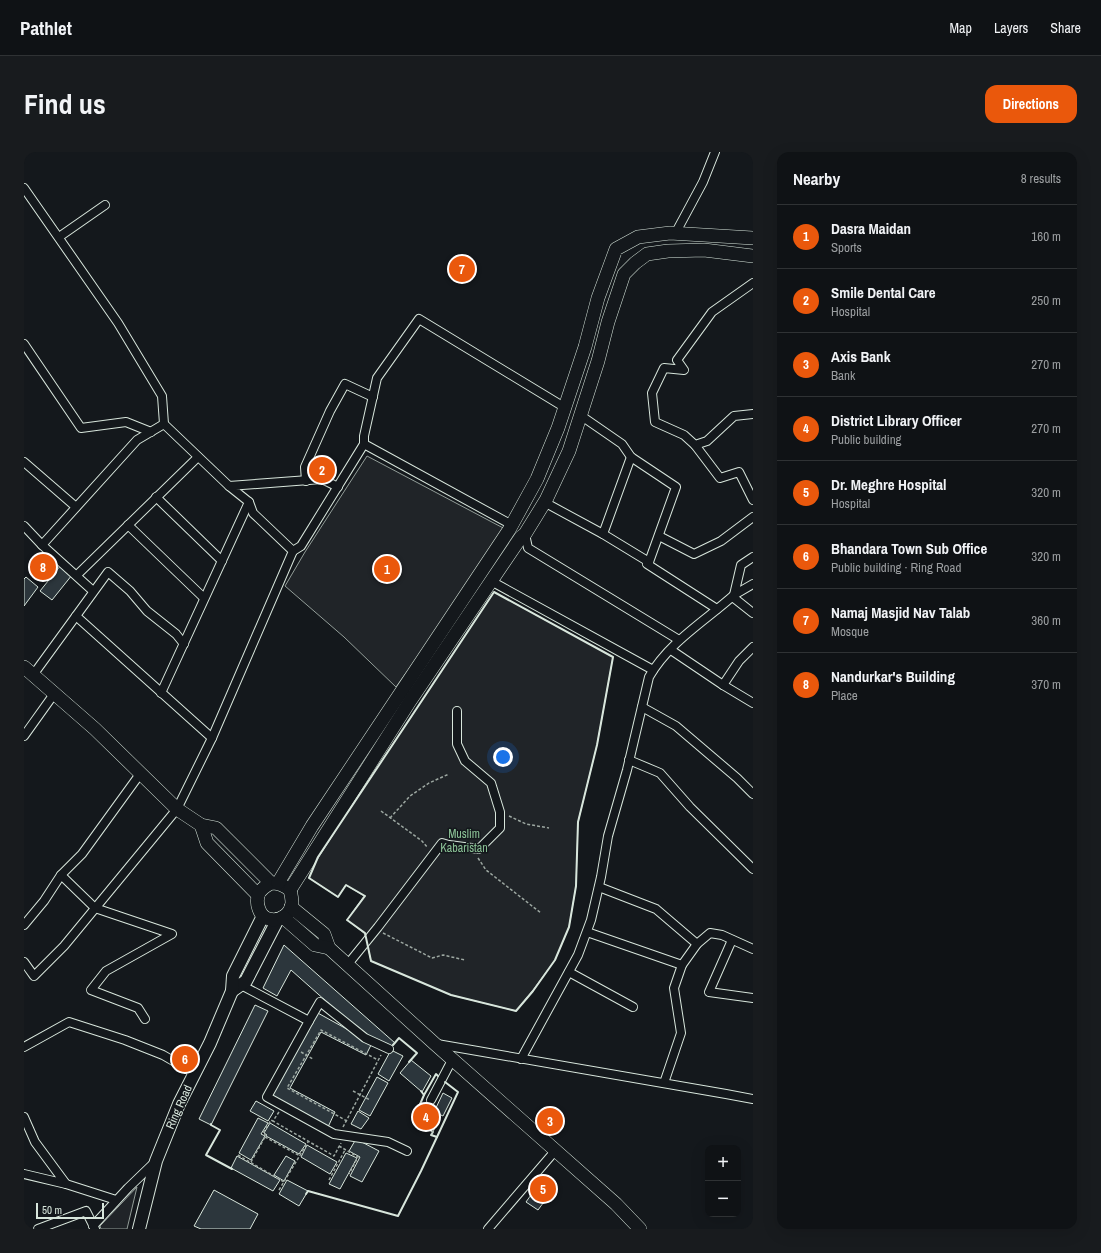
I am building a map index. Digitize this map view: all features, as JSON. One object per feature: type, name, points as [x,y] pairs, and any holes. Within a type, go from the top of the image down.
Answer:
[{"type":"main road","points":[[675,234],[676,251]]},
{"type":"main road","points":[[753,238],[675,234],[638,238],[616,249],[558,428],[537,478],[512,525],[275,883],[264,888],[258,895],[258,908],[263,916],[269,919],[281,918],[289,912],[292,902],[290,890],[392,730],[491,581],[521,537],[525,534],[544,502],[569,451],[624,274],[647,254],[704,250],[753,256]]},
{"type":"main road","points":[[595,310],[610,318]]},
{"type":"main road","points":[[564,407],[580,415]]},
{"type":"main road","points":[[512,525],[525,534]]},
{"type":"main road","points":[[29,671],[95,729],[177,809],[201,825],[216,828],[275,883],[290,890]]},
{"type":"main road","points":[[380,723],[392,730]]},
{"type":"main road","points":[[201,825],[206,843],[258,895]]},
{"type":"main road","points":[[291,907],[324,934],[329,948]]},
{"type":"main road","points":[[281,918],[316,945],[329,948],[348,964],[452,1060],[616,1204],[640,1229]]},
{"type":"street","points":[[675,234],[703,182],[715,152]]},
{"type":"street","points":[[24,188],[118,323],[162,396],[164,424],[229,486],[249,502],[253,513],[293,551]]},
{"type":"street","points":[[58,237],[105,205]]},
{"type":"street","points":[[753,283],[712,312],[677,360],[684,370],[664,368],[652,393],[655,422],[684,435],[694,445],[720,478],[739,472],[753,500]]},
{"type":"street","points":[[24,962],[34,976],[64,946],[177,809],[212,738],[293,551],[301,546],[364,444],[364,436],[377,378],[420,319],[564,407]]},
{"type":"street","points":[[24,344],[81,428],[126,422],[151,432]]},
{"type":"street","points":[[306,481],[304,467],[330,411],[345,384],[373,397]]},
{"type":"street","points":[[694,445],[707,441],[734,416],[753,414]]},
{"type":"street","points":[[580,415],[622,444],[631,457],[676,487],[650,562],[647,564],[717,610]]},
{"type":"street","points":[[42,545],[137,440],[164,424]]},
{"type":"street","points":[[364,444],[512,525]]},
{"type":"street","points":[[77,575],[198,457]]},
{"type":"street","points":[[603,534],[631,457]]},
{"type":"street","points":[[24,462],[76,508]]},
{"type":"street","points":[[229,486],[322,479],[338,487]]},
{"type":"street","points":[[156,497],[222,561]]},
{"type":"street","points":[[161,693],[249,502]]},
{"type":"street","points":[[544,502],[603,534],[650,562]]},
{"type":"street","points":[[659,536],[694,554],[721,541],[753,517]]},
{"type":"street","points":[[128,525],[204,598]]},
{"type":"street","points":[[24,526],[42,545],[94,591]]},
{"type":"street","points":[[525,534],[528,548],[679,640]]},
{"type":"street","points":[[753,557],[741,565],[734,595],[734,598],[753,613]]},
{"type":"street","points":[[29,671],[76,616],[108,572],[130,591],[147,612],[176,634],[184,644]]},
{"type":"street","points":[[491,581],[653,670]]},
{"type":"street","points":[[522,1059],[578,955],[591,920],[599,887],[608,836],[629,760],[649,677],[653,670],[679,640],[734,595],[753,584]]},
{"type":"street","points":[[76,616],[212,738]]},
{"type":"street","points":[[723,685],[739,661],[753,647]]},
{"type":"street","points":[[671,650],[753,703]]},
{"type":"street","points":[[24,736],[54,694]]},
{"type":"street","points":[[642,707],[676,726],[737,778],[753,794]]},
{"type":"street","points":[[348,964],[442,843],[479,850],[500,828],[500,812],[490,783],[465,761],[457,744],[457,711]]},
{"type":"street","points":[[629,760],[660,773],[690,807],[753,869]]},
{"type":"street","points":[[24,925],[61,876],[82,854],[140,774]]},
{"type":"street","points":[[61,876],[95,908],[172,934],[106,971],[91,990],[138,1008],[145,1019]]},
{"type":"street","points":[[599,887],[656,909],[698,944]]},
{"type":"street","name":"Ring Road","points":[[236,988],[233,976],[263,916]]},
{"type":"street","name":"Ring Road","points":[[139,1229],[156,1161],[179,1104],[210,1044],[236,988],[246,981],[281,918]]},
{"type":"street","points":[[587,932],[682,965]]},
{"type":"street","points":[[664,1083],[681,1033],[674,988],[682,965],[698,944],[710,933],[722,935],[753,949]]},
{"type":"street","points":[[732,940],[709,992],[753,998]]},
{"type":"street","points":[[569,972],[633,1007]]},
{"type":"street","points":[[236,988],[309,1021]]},
{"type":"street","points":[[387,1049],[365,1038],[320,1002],[267,1097],[334,1134],[388,1142],[407,1151]]},
{"type":"street","points":[[24,1047],[70,1022],[131,1042],[163,1055],[194,1073]]},
{"type":"street","points":[[435,1044],[753,1099]]},
{"type":"street","points":[[431,1100],[452,1060]]},
{"type":"street","points":[[24,1117],[35,1142],[66,1184]]},
{"type":"street","points":[[488,1229],[555,1151]]},
{"type":"street","points":[[38,1229],[86,1211],[94,1228],[116,1200],[156,1161]]},
{"type":"street","points":[[24,1174],[66,1184],[116,1200]]},
{"type":"path","points":[[390,818],[410,796],[429,783],[449,774]]},
{"type":"path","points":[[381,811],[422,841],[433,854]]},
{"type":"path","points":[[500,812],[526,824],[549,828]]},
{"type":"path","points":[[472,848],[486,870],[541,913]]},
{"type":"path","points":[[376,929],[396,941],[432,958],[444,956],[465,960]]},
{"type":"path","points":[[347,1120],[288,1088],[321,1030],[378,1060]]},
{"type":"path","points":[[294,1048],[313,1059]]},
{"type":"path","points":[[300,1156],[265,1137],[266,1136],[263,1134],[271,1120],[334,1156],[339,1146],[347,1120],[378,1060],[387,1049]]},
{"type":"path","points":[[353,1090],[370,1100]]},
{"type":"path","points":[[273,1122],[283,1105]]},
{"type":"path","points":[[250,1162],[265,1137]]},
{"type":"path","points":[[279,1190],[308,1141]]},
{"type":"path","points":[[339,1146],[358,1157],[349,1174]]},
{"type":"path","points":[[329,1180],[345,1150]]},
{"type":"path","points":[[238,1155],[284,1182]]},
{"type":"green space","points":[[367,456],[507,530],[396,687],[344,637],[285,586],[305,552]]},
{"type":"green space","name":"Muslim Kabaristan","points":[[494,592],[613,657],[597,745],[578,822],[576,886],[569,927],[555,960],[516,1011],[451,995],[371,961],[365,934],[347,920],[364,896],[346,885],[338,897],[309,878],[318,857]]},
{"type":"green space","points":[[137,1187],[127,1229],[101,1229],[100,1226]]},
{"type":"building","points":[[315,462],[334,472],[329,481],[311,471]]},
{"type":"building","points":[[47,557],[53,563],[43,574],[35,565],[41,559],[43,562]]},
{"type":"building","points":[[61,565],[72,575],[52,600],[40,591]]},
{"type":"building","points":[[26,577],[38,587],[24,606],[24,579]]},
{"type":"building","points":[[284,945],[395,1043],[390,1047],[363,1034],[291,970],[277,996],[263,988]]},
{"type":"building","points":[[255,1005],[268,1011],[211,1125],[199,1119]]},
{"type":"building","points":[[316,1012],[372,1043],[366,1055],[321,1032],[290,1088],[335,1112],[328,1127],[270,1096]]},
{"type":"building","points":[[391,1050],[403,1056],[389,1081],[378,1074]]},
{"type":"building","points":[[411,1060],[431,1076],[422,1092],[400,1073]]},
{"type":"building","points":[[377,1077],[388,1083],[370,1116],[359,1110]]},
{"type":"building","points":[[443,1093],[452,1098],[443,1116],[434,1112]]},
{"type":"building","points":[[256,1101],[274,1111],[268,1121],[250,1111]]},
{"type":"building","points":[[419,1106],[439,1117],[433,1132],[413,1120]]},
{"type":"building","points":[[358,1111],[369,1118],[361,1129],[351,1124]]},
{"type":"building","points":[[258,1118],[268,1123],[261,1134],[265,1136],[251,1160],[239,1153]]},
{"type":"building","points":[[270,1123],[306,1144],[299,1154],[266,1136],[267,1135],[264,1133]]},
{"type":"building","points":[[356,1139],[379,1151],[362,1182],[350,1176],[360,1157],[349,1151]]},
{"type":"building","points":[[307,1145],[337,1162],[330,1174],[301,1157]]},
{"type":"building","points":[[346,1153],[357,1158],[340,1189],[329,1184]]},
{"type":"building","points":[[237,1156],[280,1180],[273,1191],[231,1168]]},
{"type":"building","points":[[286,1156],[295,1161],[284,1181],[274,1175]]},
{"type":"building","points":[[545,1175],[557,1184],[538,1210],[526,1202]]},
{"type":"building","points":[[287,1180],[308,1191],[299,1206],[279,1194]]},
{"type":"building","points":[[214,1190],[258,1214],[250,1229],[201,1229],[194,1226]]},
{"type":"wall","points":[[494,592],[613,657],[597,745],[578,822],[576,886],[569,927],[555,960],[533,991],[516,1011],[451,995],[371,961],[365,933],[347,920],[365,896],[346,885],[338,897],[309,878],[318,857],[494,592]]},
{"type":"wall","points":[[393,1045],[399,1038],[417,1053],[409,1062]]},
{"type":"wall","points":[[424,1095],[436,1074],[438,1076]]},
{"type":"wall","points":[[437,1137],[458,1092],[445,1082]]},
{"type":"wall","points":[[418,1109],[424,1095],[421,1091]]},
{"type":"wall","points":[[211,1124],[220,1130],[206,1155],[232,1169]]},
{"type":"wall","points":[[306,1194],[308,1191],[398,1216],[437,1137],[431,1135],[433,1132],[430,1130]]},
{"type":"place","name":"Namaj Masjid Nav Talab","points":[[462,269]]},
{"type":"place","name":"Smile Dental Care","points":[[322,470]]},
{"type":"place","name":"Nandurkar's Building","points":[[43,567]]},
{"type":"place","name":"Dasra Maidan","points":[[387,569]]},
{"type":"place","name":"Bhandara Town Sub Office","points":[[185,1059]]},
{"type":"place","name":"District Library Officer","points":[[426,1117]]},
{"type":"place","name":"Axis Bank","points":[[550,1121]]},
{"type":"place","name":"Dr. Meghre Hospital","points":[[543,1189]]}]
